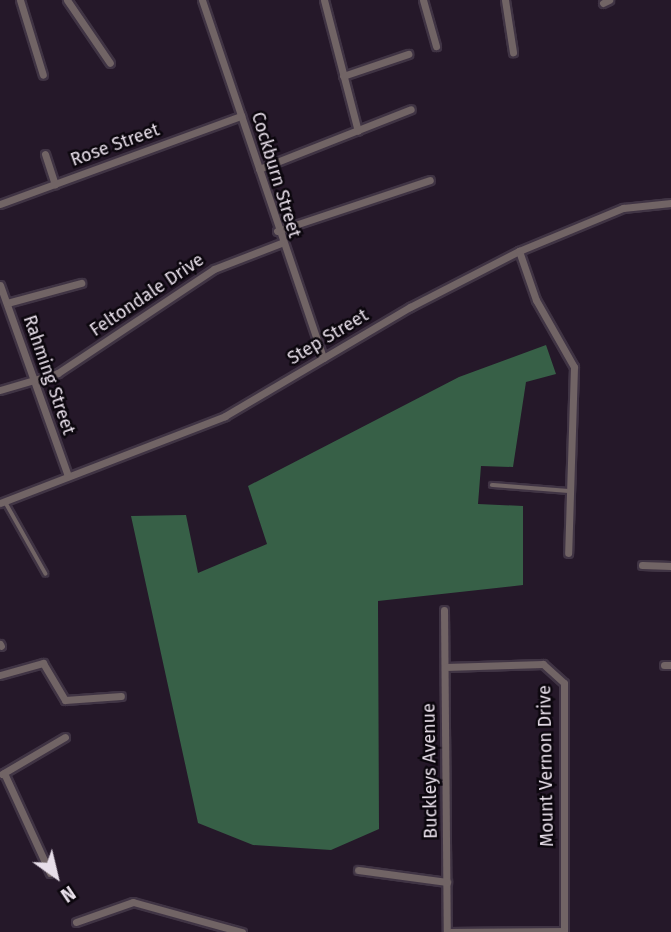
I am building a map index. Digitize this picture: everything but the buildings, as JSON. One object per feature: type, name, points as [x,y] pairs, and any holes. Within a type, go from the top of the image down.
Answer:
[{"type":"street","points":[[20,0],[43,75]]},
{"type":"street","points":[[67,0],[110,64]]},
{"type":"street","name":"Cockburn Street","points":[[202,0],[281,243],[323,358]]},
{"type":"street","points":[[324,0],[358,131]]},
{"type":"street","points":[[423,0],[436,46]]},
{"type":"street","points":[[505,0],[513,52]]},
{"type":"street","points":[[344,76],[408,54]]},
{"type":"street","points":[[259,169],[411,109]]},
{"type":"street","name":"Rose Street","points":[[0,204],[241,116]]},
{"type":"street","points":[[45,154],[55,184]]},
{"type":"street","points":[[277,231],[430,180]]},
{"type":"street","name":"Step Street","points":[[3,502],[189,432],[519,251],[623,208],[671,203]]},
{"type":"street","name":"Feltondale Drive","points":[[0,390],[35,382],[76,362],[214,269],[281,243]]},
{"type":"street","points":[[519,251],[536,300],[575,367],[568,553]]},
{"type":"street","points":[[7,303],[81,283]]},
{"type":"street","name":"Rahming Street","points":[[0,285],[68,476]]},
{"type":"street","points":[[642,565],[671,566]]},
{"type":"street","name":"Buckleys Avenue","points":[[444,610],[449,932]]},
{"type":"street","points":[[0,675],[43,663],[65,700],[121,696]]},
{"type":"street","name":"Mount Vernon Drive","points":[[445,667],[543,664],[564,683],[564,931]]},
{"type":"street","points":[[50,873],[2,774],[65,737]]},
{"type":"street","points":[[358,870],[447,882]]},
{"type":"street","points":[[76,922],[133,902],[215,930],[242,932]]},
{"type":"street","points":[[449,932],[564,931]]},
{"type":"lane","points":[[492,485],[571,492]]},
{"type":"lane","points":[[3,502],[46,574]]},
{"type":"green space","points":[[546,345],[556,374],[526,382],[513,467],[481,466],[478,504],[523,506],[523,585],[378,601],[379,829],[331,850],[253,845],[198,823],[131,516],[186,515],[198,573],[267,544],[248,486],[459,377]]}]
